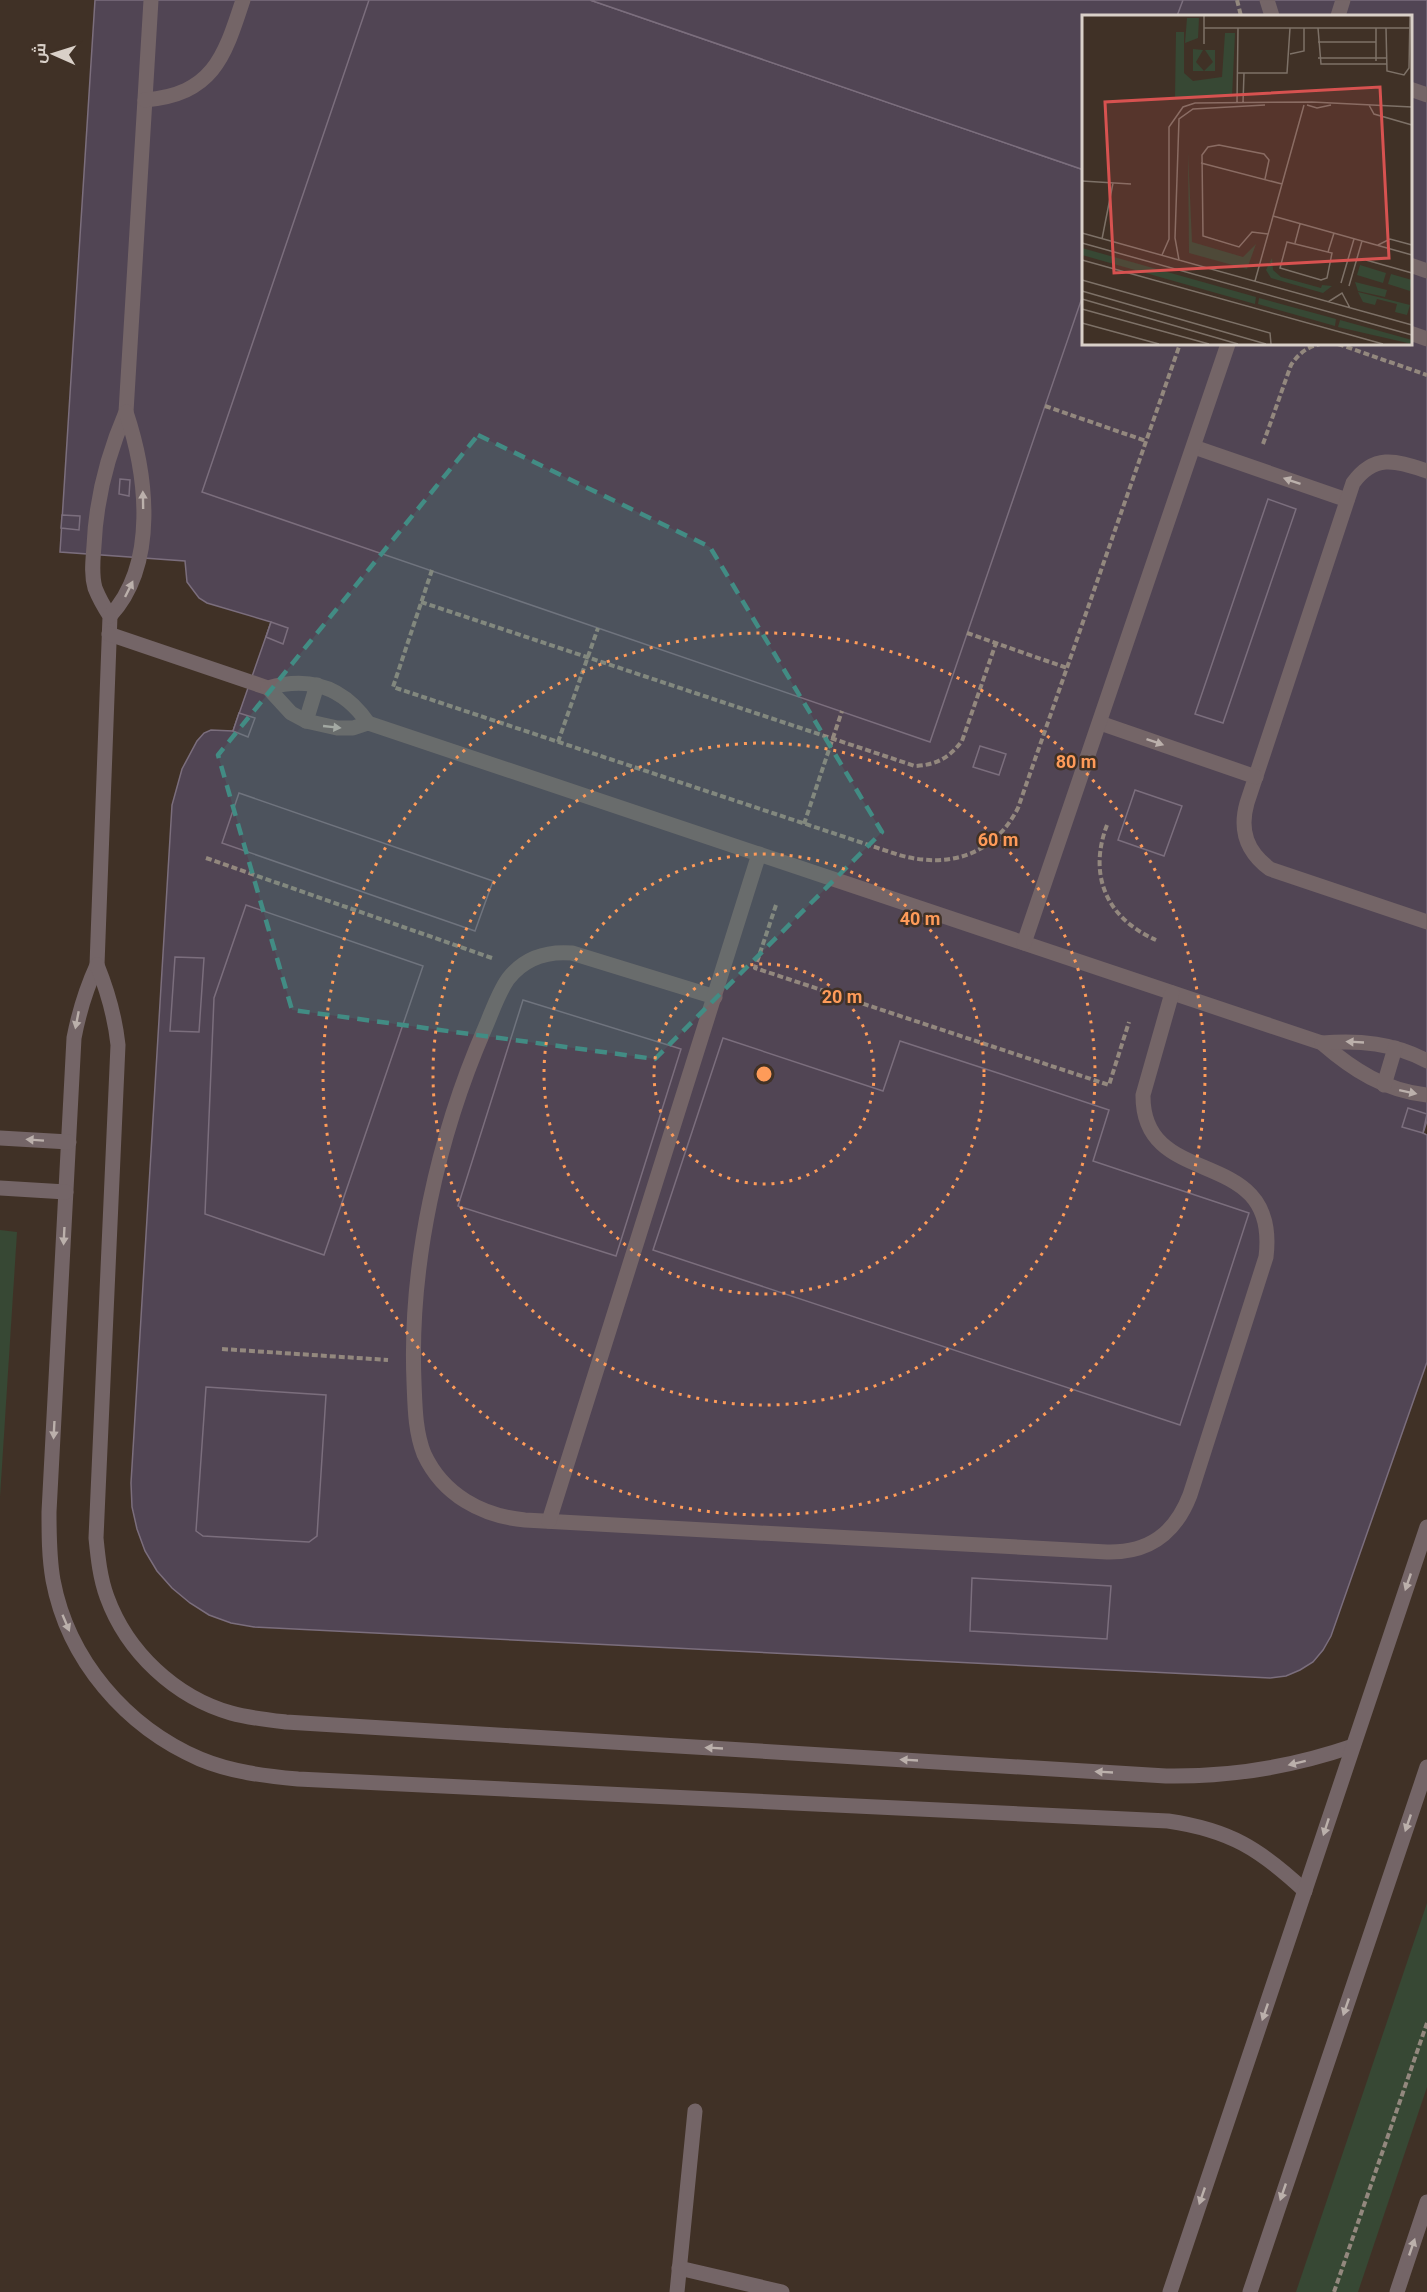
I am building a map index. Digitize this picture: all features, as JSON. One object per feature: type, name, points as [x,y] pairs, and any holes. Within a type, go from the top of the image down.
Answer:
[{"type":"street","points":[[110,616],[101,603],[92,571],[94,530],[108,458],[126,412],[151,0]]},
{"type":"street","points":[[144,100],[163,99],[181,93],[197,84],[211,72],[226,48],[243,0]]},
{"type":"street","points":[[1268,0],[1272,15]]},
{"type":"street","points":[[1338,15],[1343,0]]},
{"type":"street","points":[[1412,89],[1427,95]]},
{"type":"street","points":[[1412,266],[1427,271]]},
{"type":"street","points":[[1412,334],[1427,339]]},
{"type":"street","points":[[1024,943],[1228,345]]},
{"type":"street","points":[[126,412],[134,436],[143,484],[142,533],[136,574],[130,590],[110,616],[97,966],[86,988],[78,1013],[74,1038],[49,1512],[49,1546],[53,1581],[62,1614],[76,1646],[94,1675],[125,1710],[171,1745],[202,1760],[234,1770],[298,1779],[1167,1821],[1190,1824],[1233,1837],[1271,1861],[1305,1891]]},
{"type":"street","points":[[1194,447],[1347,500]]},
{"type":"street","points":[[1427,471],[1395,461],[1382,462],[1360,473],[1353,483],[1256,777],[1244,815],[1243,828],[1246,840],[1260,861],[1276,871],[1427,922]]},
{"type":"street","points":[[109,634],[268,688],[291,713],[306,721],[337,728],[353,728],[368,723]]},
{"type":"street","points":[[268,688],[285,683],[317,685],[333,690],[358,710],[368,723],[1322,1043],[1361,1074],[1384,1084],[1427,1095]]},
{"type":"street","points":[[306,721],[317,685]]},
{"type":"street","points":[[1100,723],[1256,777]]},
{"type":"street","points":[[549,1521],[759,854]]},
{"type":"street","points":[[715,997],[572,952],[543,954],[530,959],[519,967],[501,991],[472,1059],[452,1116],[436,1174],[417,1293],[413,1362],[418,1434],[425,1454],[435,1472],[448,1488],[484,1512],[504,1518],[549,1521],[1107,1552],[1138,1549],[1166,1534],[1180,1516],[1190,1495],[1266,1257],[1268,1240],[1266,1223],[1259,1206],[1248,1192],[1235,1181],[1167,1150],[1147,1126],[1143,1111],[1143,1095],[1172,993]]},
{"type":"street","points":[[97,966],[108,991],[115,1018],[118,1045],[96,1538],[98,1558],[107,1597],[119,1623],[155,1670],[179,1689],[204,1704],[232,1713],[286,1722],[1166,1776],[1261,1771],[1353,1746]]},
{"type":"street","points":[[1322,1043],[1347,1041],[1395,1048],[1427,1061]]},
{"type":"street","points":[[1384,1084],[1395,1048]]},
{"type":"street","points":[[0,1138],[69,1142]]},
{"type":"street","points":[[0,1188],[66,1192]]},
{"type":"street","points":[[1170,2292],[1427,1527]]},
{"type":"street","points":[[1250,2292],[1427,1767]]},
{"type":"street","points":[[677,2292],[695,2111]]},
{"type":"street","points":[[1396,2292],[1427,2202]]},
{"type":"street","points":[[679,2268],[782,2292]]},
{"type":"path","points":[[1237,0],[1241,15]]},
{"type":"path","points":[[432,570],[393,687],[914,859],[943,861],[971,853],[1004,830],[1018,808],[1180,345]]},
{"type":"path","points":[[1255,468],[1291,365],[1306,349],[1317,345]]},
{"type":"path","points":[[1341,345],[1427,375]]},
{"type":"path","points":[[1045,406],[1146,441]]},
{"type":"path","points":[[421,602],[915,766],[942,761],[962,741],[996,643]]},
{"type":"path","points":[[558,742],[598,628]]},
{"type":"path","points":[[967,633],[1067,668]]},
{"type":"path","points":[[804,824],[842,711]]},
{"type":"path","points":[[1107,825],[1102,839],[1099,863],[1103,886],[1109,900],[1129,925],[1156,940]]},
{"type":"path","points":[[206,858],[519,967]]},
{"type":"path","points":[[776,905],[755,968],[1109,1084],[1129,1022]]},
{"type":"path","points":[[222,1349],[413,1362]]},
{"type":"path","points":[[1334,2292],[1427,2023]]},
{"type":"highlighted area","points":[[478,435],[710,547],[882,832],[655,1059],[292,1010],[218,755]]},
{"type":"green space","points":[[0,1230],[17,1232],[0,1497]]},
{"type":"green space","points":[[1427,1903],[1427,2087],[1358,2292],[1296,2292]]},
{"type":"building","points":[[95,0],[1427,0],[1427,1121],[1423,1133],[1427,1135],[1427,1362],[1331,1636],[1313,1662],[1286,1676],[1270,1678],[254,1627],[231,1623],[209,1615],[172,1588],[157,1571],[145,1551],[132,1507],[131,1483],[172,805],[182,769],[197,741],[204,733],[211,730],[233,731],[271,622],[207,603],[199,598],[187,582],[185,561],[60,552]]},
{"type":"building","points":[[369,0],[590,0],[1082,169],[1082,298],[930,742],[202,492]]},
{"type":"building","points":[[590,0],[1183,0],[1177,15],[1082,15],[1082,169]]},
{"type":"building","points":[[120,479],[130,480],[129,496],[119,494]]},
{"type":"building","points":[[1268,499],[1296,509],[1223,723],[1195,714]]},
{"type":"building","points":[[62,515],[80,516],[79,530],[61,528]]},
{"type":"building","points":[[271,622],[288,628],[283,644],[266,637]]},
{"type":"building","points":[[239,713],[255,718],[248,737],[233,731]]},
{"type":"building","points":[[980,746],[1006,754],[999,775],[973,767]]},
{"type":"building","points":[[1135,790],[1182,806],[1164,856],[1118,840]]},
{"type":"building","points":[[239,793],[493,881],[475,931],[222,843]]},
{"type":"building","points":[[246,905],[423,966],[324,1255],[205,1214],[214,998]]},
{"type":"building","points":[[175,957],[204,958],[199,1032],[170,1031]]},
{"type":"building","points":[[523,1000],[681,1049],[616,1256],[458,1206]]},
{"type":"building","points":[[723,1038],[883,1091],[900,1041],[1004,1075],[1109,1110],[1093,1161],[1249,1213],[1180,1425],[653,1250]]},
{"type":"building","points":[[1408,1108],[1427,1114],[1423,1133],[1402,1127]]},
{"type":"building","points":[[206,1387],[326,1395],[317,1536],[309,1542],[203,1536],[196,1531]]},
{"type":"building","points":[[972,1578],[1111,1586],[1107,1639],[970,1631]]}]
